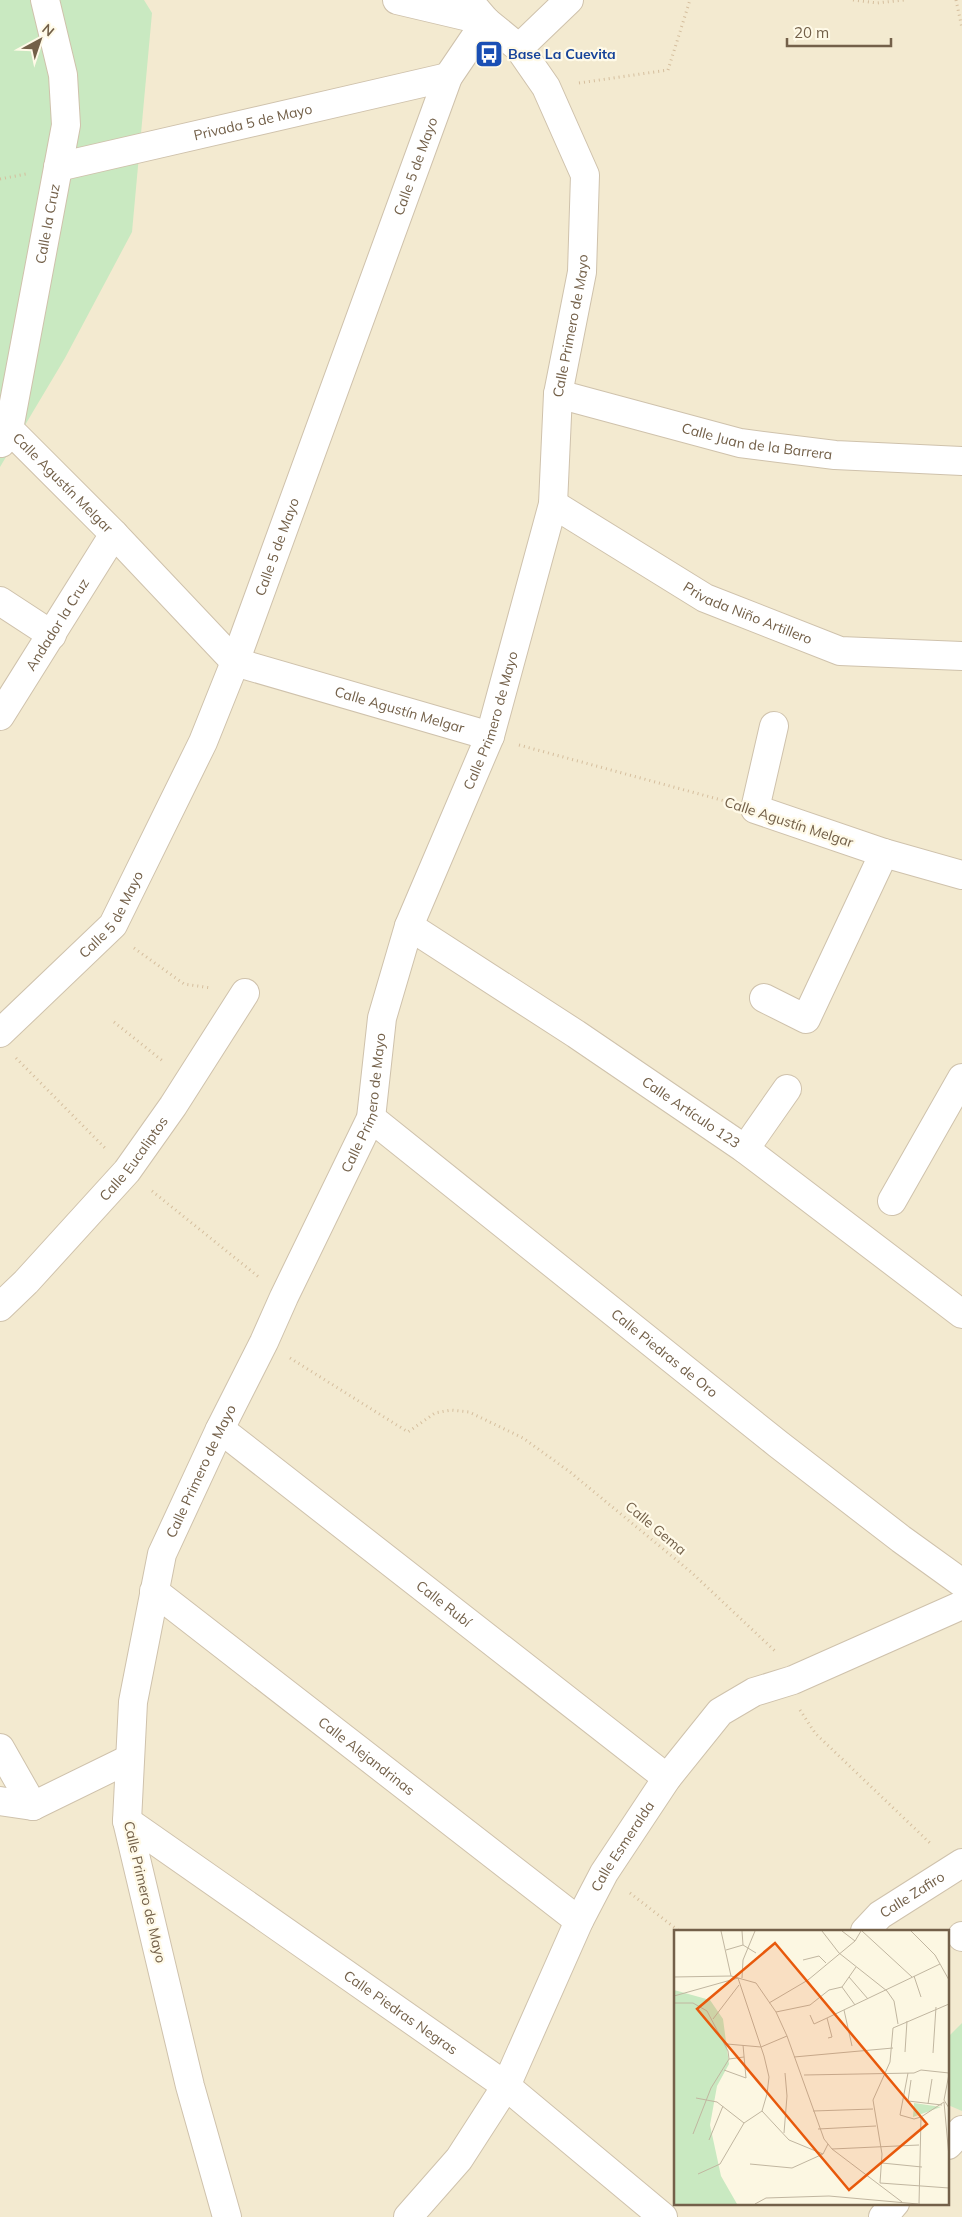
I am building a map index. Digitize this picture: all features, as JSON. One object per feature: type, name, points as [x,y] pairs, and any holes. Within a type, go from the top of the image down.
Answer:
[{"type":"street","name":"Calle la Cruz","points":[[5,437],[66,125],[63,75],[45,0]]},
{"type":"street","points":[[397,0],[486,21]]},
{"type":"street","name":"Calle Primero de Mayo","points":[[227,2217],[190,2086],[127,1820],[132,1702],[162,1554],[220,1429],[264,1342],[288,1288],[371,1118],[382,1018],[408,926],[490,736],[553,504],[558,394],[582,272],[584,175],[546,88],[519,48],[486,21],[468,0]]},
{"type":"street","points":[[519,48],[569,0]]},
{"type":"street","name":"Calle 5 de Mayo","points":[[0,1033],[113,925],[203,742],[235,662],[448,77],[486,21]]},
{"type":"street","name":"Privada 5 de Mayo","points":[[58,167],[448,77]]},
{"type":"street","name":"Calle Juan de la Barrera","points":[[558,394],[740,443],[835,455],[962,460]]},
{"type":"street","name":"Calle Agustín Melgar","points":[[5,437],[114,534],[235,662],[490,736]]},
{"type":"street","name":"Privada Niño Artillero","points":[[553,504],[705,598],[840,651],[962,656]]},
{"type":"street","name":"Andador la Cruz","points":[[0,716],[114,534]]},
{"type":"street","points":[[0,600],[52,635]]},
{"type":"street","points":[[755,809],[774,726]]},
{"type":"street","name":"Calle Agustín Melgar","points":[[755,809],[884,853],[962,875]]},
{"type":"street","points":[[764,998],[806,1019],[884,853]]},
{"type":"street","name":"Calle Artículo 123","points":[[408,926],[576,1034],[745,1149],[962,1314]]},
{"type":"street","name":"Calle Eucaliptos","points":[[0,1307],[26,1282],[127,1171],[174,1106],[245,993]]},
{"type":"street","points":[[892,1201],[962,1078]]},
{"type":"street","points":[[745,1149],[787,1089]]},
{"type":"street","name":"Calle Piedras de Oro","points":[[371,1118],[786,1450],[901,1539],[962,1583]]},
{"type":"street","name":"Calle Rubí","points":[[220,1429],[667,1778]]},
{"type":"street","name":"Calle Alejandrinas","points":[[154,1591],[579,1921]]},
{"type":"street","name":"Calle Esmeralda","points":[[408,2217],[459,2159],[506,2086],[579,1921],[604,1873],[667,1778],[720,1712],[754,1692],[789,1681],[962,1605]]},
{"type":"street","points":[[0,1748],[33,1806]]},
{"type":"street","points":[[0,1801],[33,1806],[129,1758]]},
{"type":"street","name":"Calle Piedras Negras","points":[[127,1820],[506,2086],[663,2217]]},
{"type":"street","name":"Calle Zafiro","points":[[866,1930],[880,1915],[958,1865]]},
{"type":"street","points":[[883,2217],[894,2204]]},
{"type":"path","points":[[546,88],[668,70],[690,0]]},
{"type":"path","points":[[853,0],[877,3],[904,0]]},
{"type":"path","points":[[956,0],[962,28]]},
{"type":"path","name":"Calle Agustín Melgar","points":[[490,736],[755,809]]},
{"type":"path","points":[[113,925],[138,951],[184,984],[245,993]]},
{"type":"path","points":[[114,1022],[188,1082]]},
{"type":"path","name":"Calle Gema","points":[[264,1342],[408,1432],[435,1414],[451,1410],[469,1412],[523,1438],[570,1472],[692,1572],[776,1652],[789,1681],[793,1700],[815,1732],[958,1865]]},
{"type":"path","points":[[604,1873],[678,1930]]},
{"type":"shaded area","points":[[0,0],[962,0],[962,2217],[0,2217]]},
{"type":"green space","points":[[0,0],[144,0],[152,13],[132,232],[65,358],[0,467]]},
{"type":"green space","points":[[962,2023],[962,2111],[950,2106],[950,2035]]},
{"type":"place","name":"Base La Cuevita","points":[[489,54]]}]
